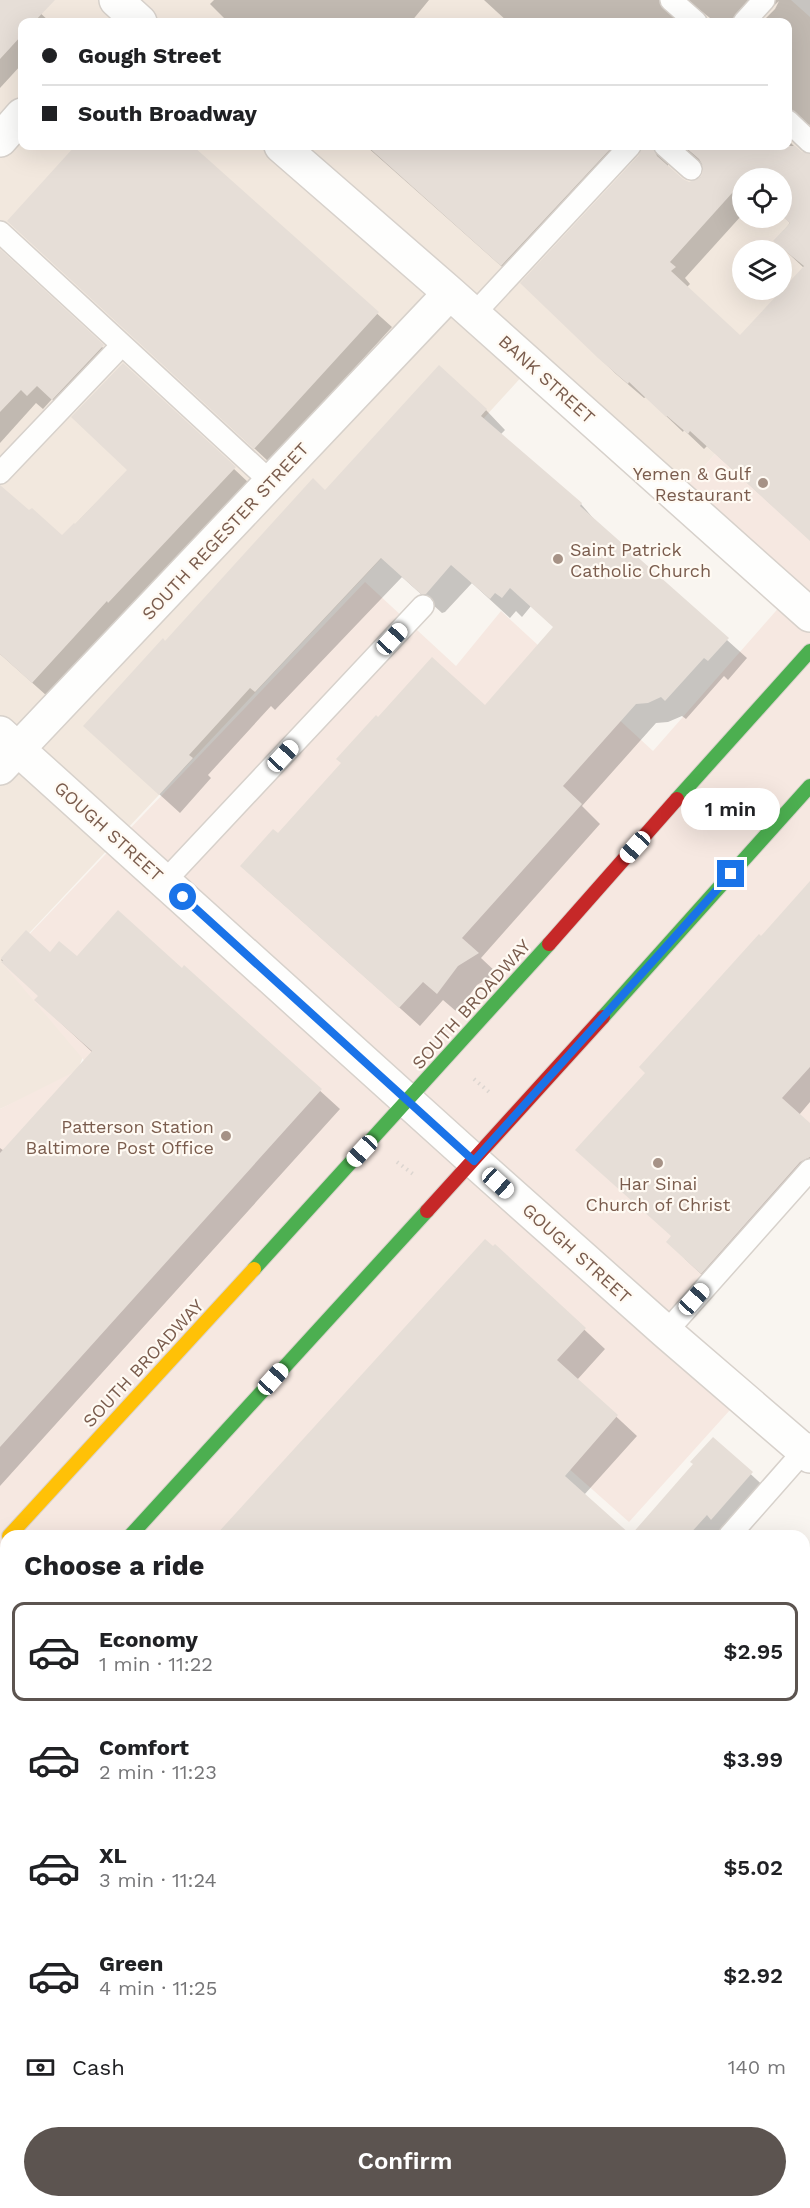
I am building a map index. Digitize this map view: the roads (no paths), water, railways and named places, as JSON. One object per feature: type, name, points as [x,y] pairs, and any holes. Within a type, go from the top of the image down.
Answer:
[{"type":"main road","name":"SOUTH BROADWAY","points":[[14,1530],[409,1100],[810,651]]},
{"type":"main road","points":[[135,1530],[474,1161],[810,786]]},
{"type":"street","points":[[0,140],[18,120]]},
{"type":"street","name":"BANK STREET","points":[[286,150],[462,303],[810,615]]},
{"type":"street","name":"SOUTH REGESTER STREET","points":[[6,750],[271,482],[462,303]]},
{"type":"street","name":"GOUGH STREET","points":[[6,750],[165,881],[666,1332],[808,1450]]},
{"type":"lane","points":[[671,0],[691,18]]},
{"type":"lane","points":[[748,18],[764,0]]},
{"type":"lane","points":[[792,125],[810,142]]},
{"type":"lane","name":"SOUTH REGESTER STREET","points":[[462,303],[626,150]]},
{"type":"lane","points":[[670,150],[691,169]]},
{"type":"lane","points":[[0,232],[271,482]]},
{"type":"lane","points":[[0,473],[122,345]]},
{"type":"lane","points":[[165,881],[423,606]]},
{"type":"lane","points":[[666,1332],[810,1170]]},
{"type":"lane","points":[[735,1530],[808,1450]]},
{"type":"place","name":"Yemen & Gulf Restaurant","points":[[763,483]]},
{"type":"place","name":"Saint Patrick Catholic Church","points":[[558,559]]},
{"type":"place","name":"Patterson Station Baltimore Post Office","points":[[226,1136]]},
{"type":"place","name":"Har Sinai Church of Christ","points":[[658,1163]]}]
